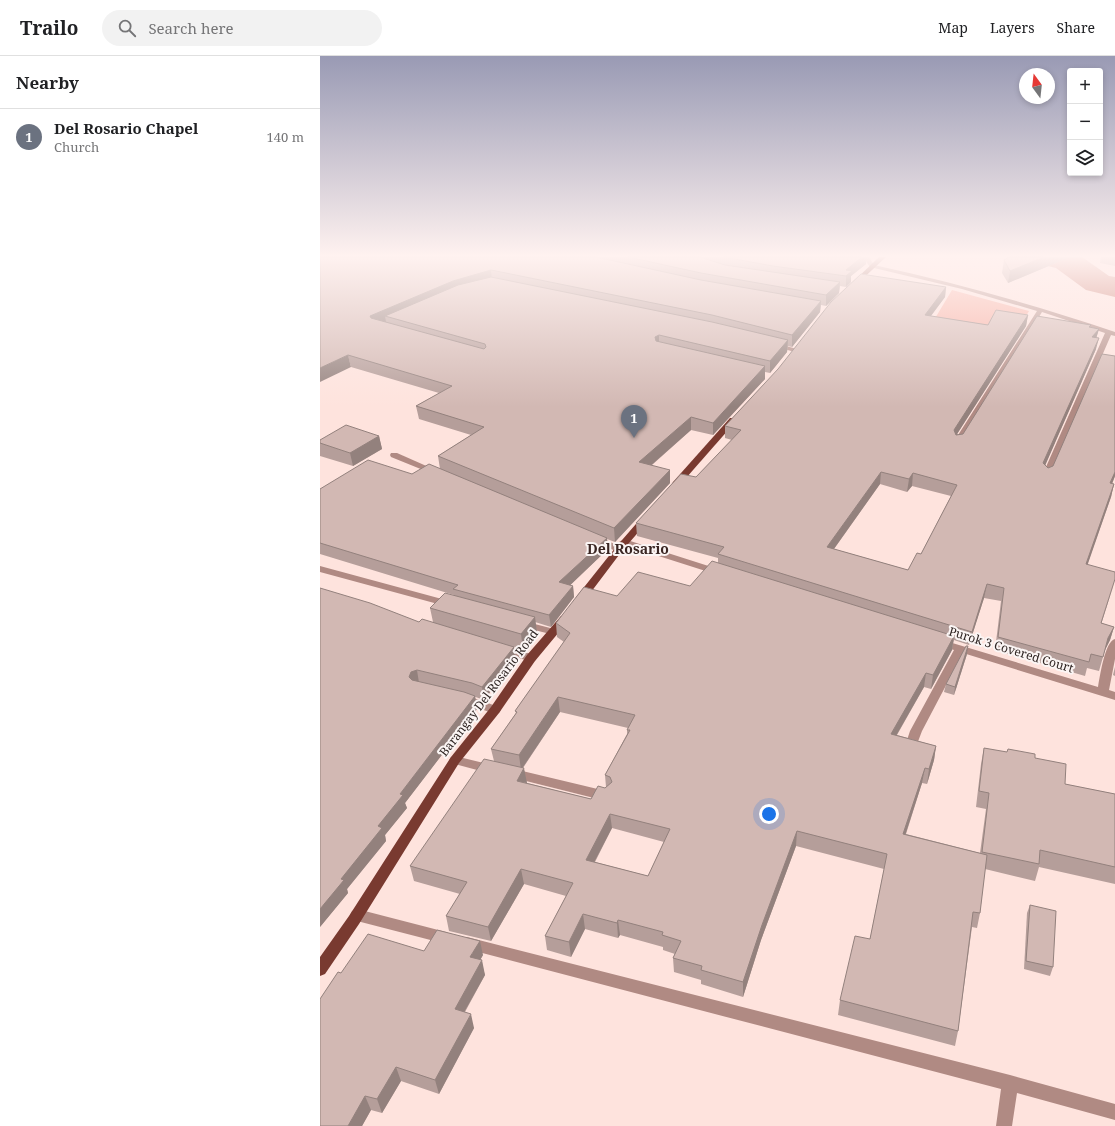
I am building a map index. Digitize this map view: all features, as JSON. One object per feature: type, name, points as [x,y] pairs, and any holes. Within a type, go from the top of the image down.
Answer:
[{"type":"main road","points":[[786,360],[797,347]]},
{"type":"main road","points":[[670,491],[743,410]]},
{"type":"main road","name":"Barangay Del Rosario Road","points":[[320,969],[357,915],[455,760],[495,710],[531,658],[554,632],[621,546],[649,514]]},
{"type":"street","points":[[1034,307],[1112,333],[1046,476]]},
{"type":"street","points":[[957,443],[1041,309]]},
{"type":"street","points":[[764,343],[797,347]]},
{"type":"street","points":[[394,455],[444,475]]},
{"type":"street","points":[[584,534],[621,546],[729,575]]},
{"type":"street","points":[[320,569],[462,607]]},
{"type":"street","points":[[516,622],[554,632]]},
{"type":"street","name":"Purok 3 Covered Court","points":[[930,639],[1115,696]]},
{"type":"street","points":[[1103,692],[1108,664],[1115,642]]},
{"type":"street","points":[[493,646],[531,658]]},
{"type":"street","points":[[910,749],[916,731],[960,649]]},
{"type":"street","points":[[452,696],[470,700],[495,710]]},
{"type":"street","points":[[455,760],[606,796]]},
{"type":"street","points":[[357,915],[1010,1083],[1115,1112]]},
{"type":"street","points":[[1004,1126],[1010,1083]]},
{"type":"shaded area","points":[[942,307],[1014,307],[1029,311],[1013,338],[931,325]]},
{"type":"building","points":[[320,307],[392,307],[370,316],[371,318],[484,349],[486,347],[485,344],[385,316],[406,307],[638,307],[712,322],[788,340],[770,361],[659,335],[655,337],[656,341],[765,366],[713,423],[691,417],[639,462],[670,470],[614,528],[438,456],[484,427],[416,406],[452,386],[348,355],[320,368]]},
{"type":"building","points":[[672,307],[816,307],[792,335]]},
{"type":"building","points":[[827,307],[931,307],[925,315],[988,325],[996,310],[1028,315],[954,430],[956,435],[963,434],[1037,316],[1091,325],[1089,327],[1099,329],[1092,337],[1099,338],[1043,463],[1048,468],[1053,466],[1102,354],[1115,356],[1115,472],[1110,483],[1114,484],[1086,564],[1115,572],[1115,579],[1101,623],[1114,627],[1108,638],[1103,657],[1091,654],[1089,662],[998,637],[1004,588],[987,584],[972,632],[718,554],[724,547],[636,523],[681,474],[696,477],[741,430],[725,426],[778,369]],"holes":[[[881,472],[909,479],[913,473],[957,485],[921,554],[917,553],[908,570],[827,547]]]},
{"type":"building","points":[[346,425],[379,436],[350,453],[320,443],[320,440]]},
{"type":"building","points":[[368,460],[412,474],[429,464],[607,538],[559,582],[573,586],[549,615],[453,589],[458,585],[320,543],[320,489]]},
{"type":"building","points":[[712,561],[954,636],[933,675],[926,673],[891,734],[936,746],[929,769],[925,768],[903,834],[987,855],[980,913],[973,912],[958,1031],[840,1000],[855,936],[870,939],[887,854],[797,831],[762,925],[743,982],[701,970],[702,966],[673,958],[681,941],[662,935],[663,932],[618,920],[617,923],[583,914],[569,942],[545,936],[573,883],[521,869],[488,927],[446,916],[467,882],[410,866],[484,759],[524,768],[517,781],[591,799],[598,786],[605,788],[612,782],[610,777],[605,775],[630,730],[627,730],[635,715],[558,697],[519,755],[491,749],[517,712],[515,711],[570,633],[556,623],[584,587],[617,596],[638,572],[690,586]],"holes":[[[610,814],[670,829],[648,876],[586,860]]]},
{"type":"building","points":[[320,588],[370,603],[419,622],[422,619],[514,647],[482,687],[472,683],[417,670],[411,672],[409,677],[412,680],[475,696],[400,794],[403,795],[378,826],[382,828],[341,879],[344,880],[320,909]]},
{"type":"building","points":[[445,593],[535,617],[521,634],[430,608]]},
{"type":"building","points":[[966,646],[968,646],[955,687],[946,684]]},
{"type":"building","points":[[984,748],[1007,752],[1008,749],[1035,754],[1035,758],[1066,764],[1065,784],[1115,794],[1115,867],[1040,850],[1039,864],[982,852],[989,793],[979,791]]},
{"type":"building","points":[[1030,905],[1056,911],[1053,967],[1026,961]]},
{"type":"building","points":[[437,930],[480,941],[470,957],[482,960],[455,1009],[471,1014],[435,1080],[396,1067],[377,1099],[365,1096],[348,1126],[320,1126],[320,999],[338,972],[341,973],[368,934],[424,951]]},
{"type":"place","name":"Del Rosario Chapel","points":[[634,438]]},
{"type":"district","name":"Del Rosario","points":[[628,549]]}]
